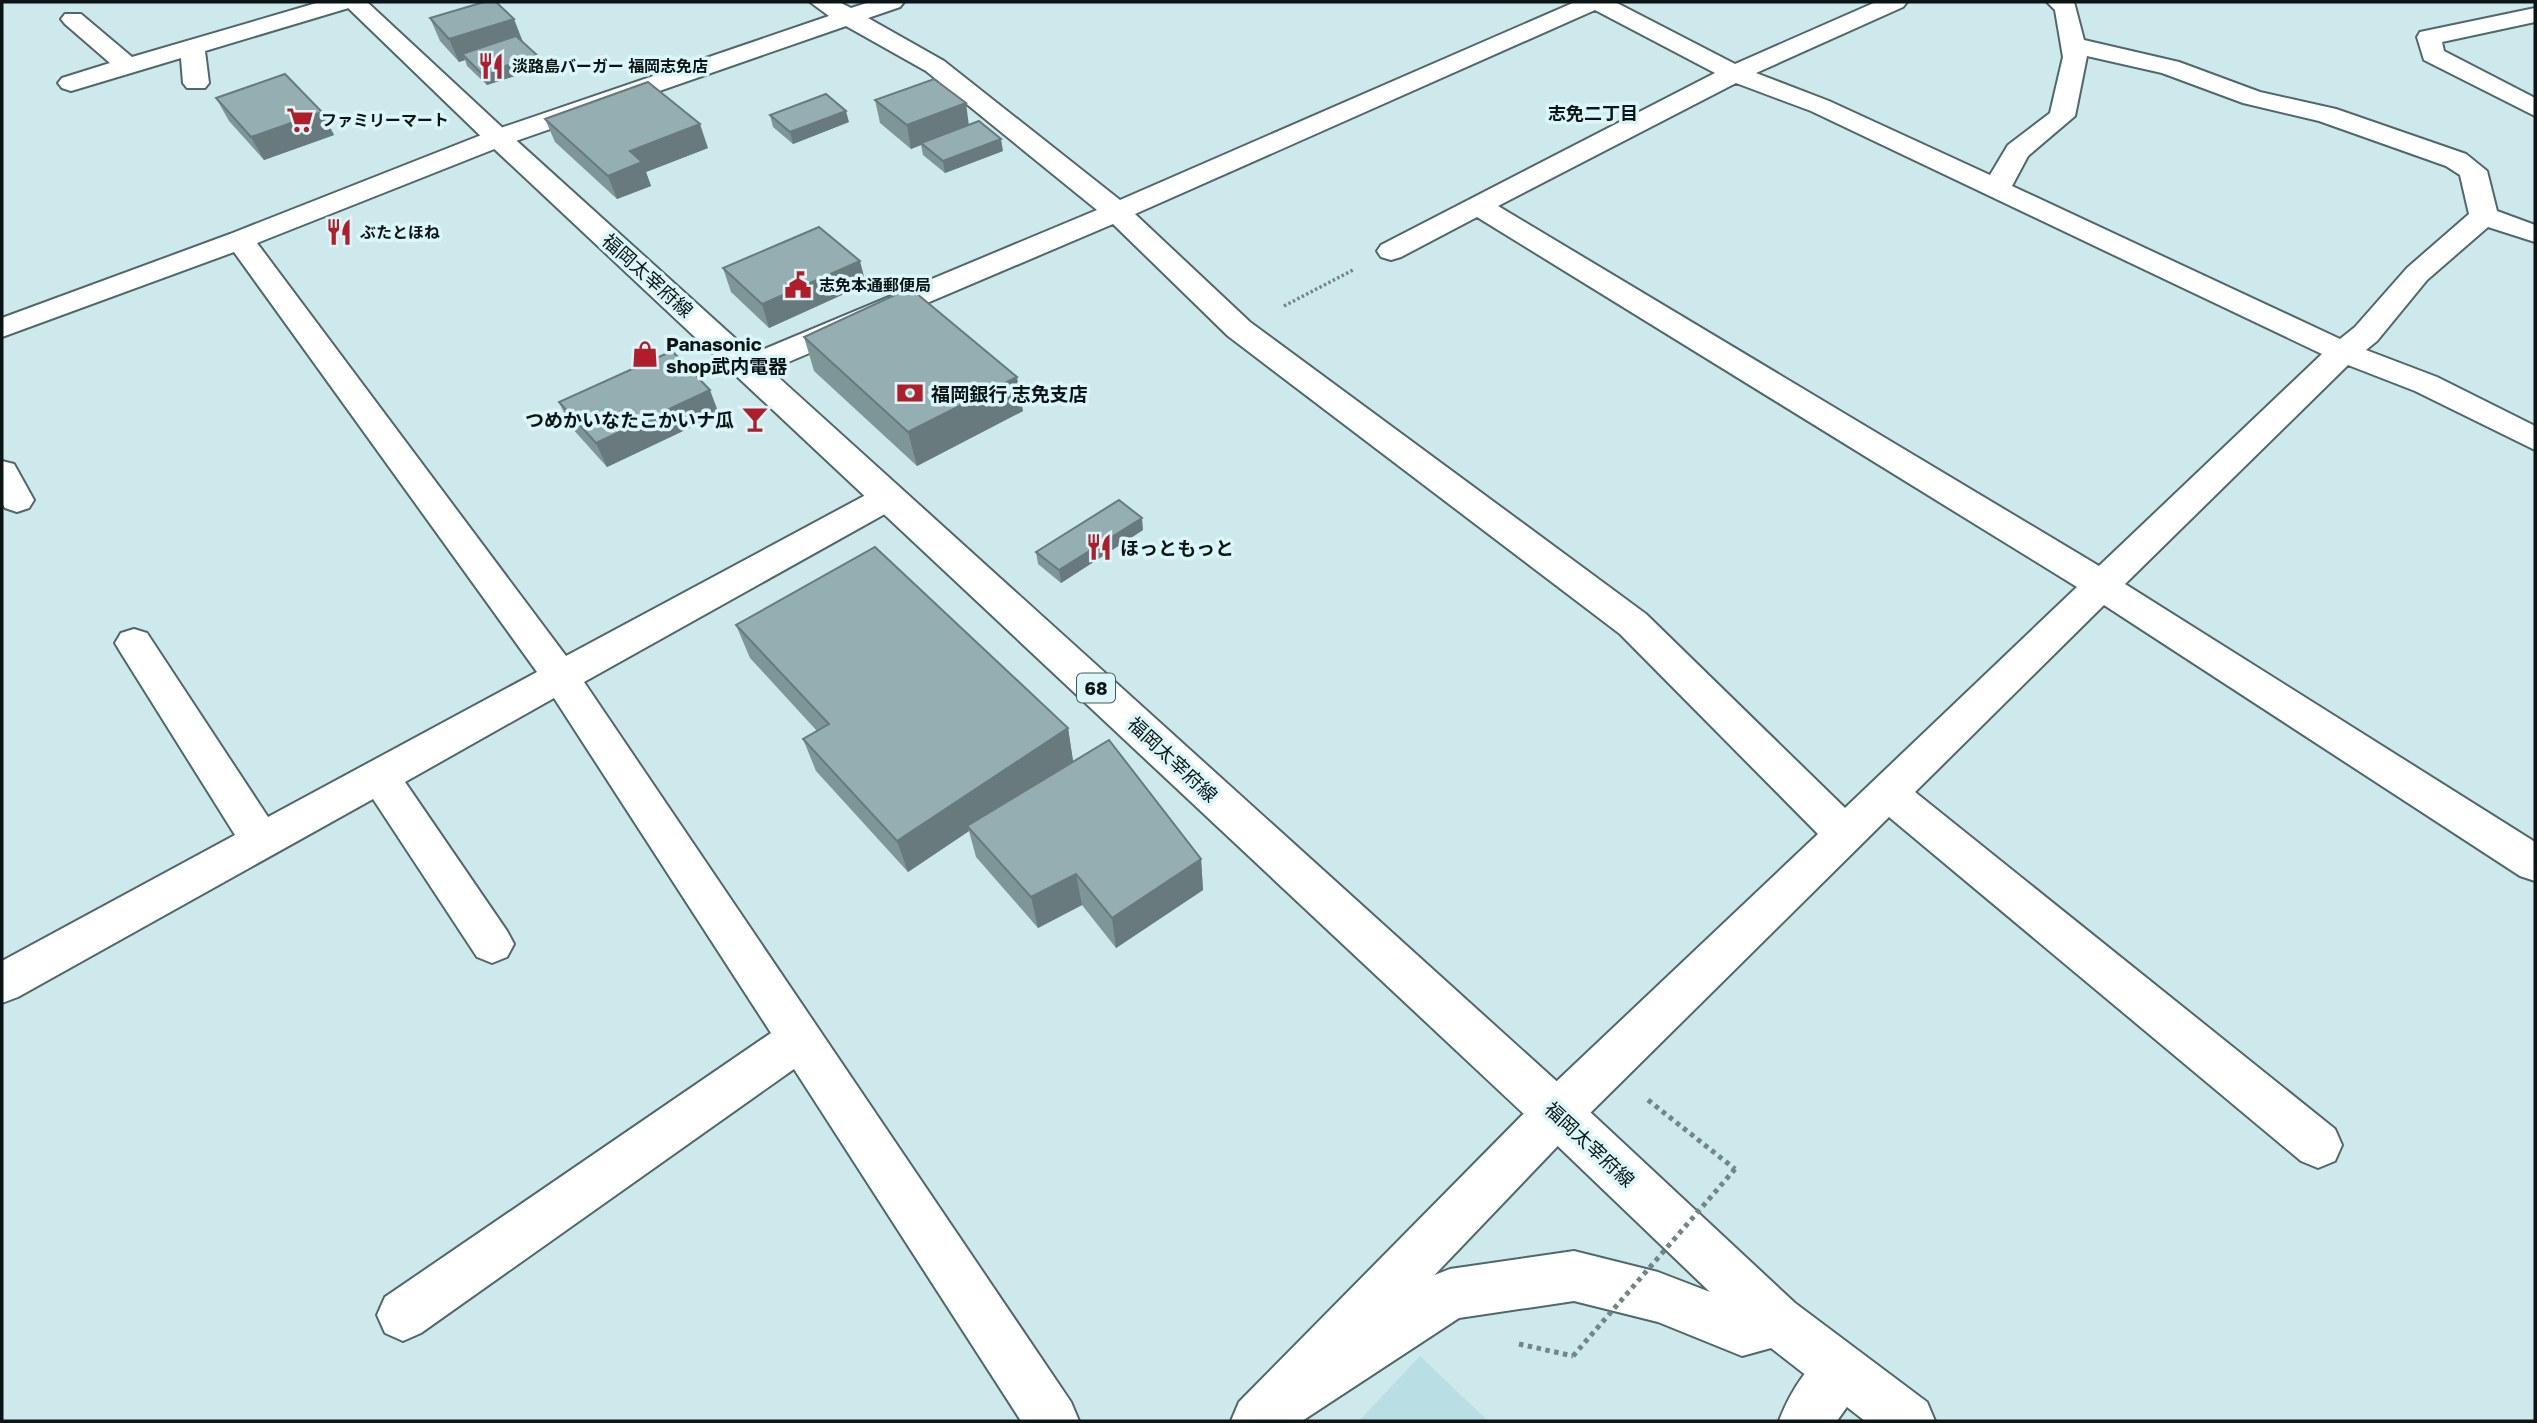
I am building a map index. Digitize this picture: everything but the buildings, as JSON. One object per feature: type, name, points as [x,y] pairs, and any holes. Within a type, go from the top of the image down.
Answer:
[{"type":"street","points":[[71,83],[344,2]]},
{"type":"street","name":"福岡太宰府線","points":[[354,2],[498,138],[1557,1113],[1777,1321],[1839,1372],[1908,1421]]},
{"type":"street","points":[[822,2],[934,66],[1118,212],[1239,329],[1633,624],[1846,835]]},
{"type":"street","points":[[2,328],[240,240],[498,138],[892,2]]},
{"type":"street","points":[[749,367],[1118,212],[1595,2],[1735,73],[1789,97],[1820,106],[2343,352],[2426,384],[2535,439]]},
{"type":"street","points":[[1391,251],[1735,73],[1895,2]]},
{"type":"street","points":[[1996,189],[2017,151],[2062,116],[2075,57],[2066,7],[2059,2]]},
{"type":"street","points":[[2535,15],[2429,37],[2433,55],[2535,108]]},
{"type":"street","points":[[73,19],[128,66]]},
{"type":"street","points":[[2073,45],[2170,67],[2252,98],[2328,116],[2456,160],[2473,172],[2484,216]]},
{"type":"street","points":[[192,47],[196,83]]},
{"type":"street","points":[[1478,206],[2071,564],[2101,586],[2535,864]]},
{"type":"street","points":[[2484,216],[2535,234]]},
{"type":"street","points":[[1261,1419],[1557,1113],[2343,352],[2367,334],[2417,274],[2484,216]]},
{"type":"street","points":[[240,240],[562,679],[1052,1421]]},
{"type":"street","points":[[2,983],[260,840],[562,679],[889,497]]},
{"type":"street","points":[[134,643],[260,840]]},
{"type":"street","points":[[379,776],[492,944]]},
{"type":"street","points":[[1888,793],[2318,1145]]},
{"type":"street","points":[[403,1315],[800,1039]]},
{"type":"street","points":[[1261,1419],[1450,1294],[1574,1276],[1658,1297],[1742,1330],[1777,1321]]},
{"type":"street","points":[[1806,1421],[1839,1372]]},
{"type":"path","points":[[1239,329],[1391,251]]},
{"type":"path","points":[[1573,1356],[1735,1169],[1606,1066]]},
{"type":"shaded area","points":[[1420,1356],[1488,1421],[1359,1421]]},
{"type":"place","name":"淡路島バーガー 福岡志免店","points":[[491,66]]},
{"type":"place","name":"ファミリーマート","points":[[300,120]]},
{"type":"place","name":"ぶたとほね","points":[[339,232]]},
{"type":"place","name":"志免本通郵便局","points":[[798,285]]},
{"type":"place","name":"Panasonic shop武内電器","points":[[645,354]]},
{"type":"place","name":"福岡銀行 志免支店","points":[[910,393]]},
{"type":"place","name":"つめかいなたこかいナ瓜","points":[[755,419]]},
{"type":"place","name":"ほっともっと","points":[[1099,547]]},
{"type":"district","name":"志免二丁目","points":[[1593,113]]}]
